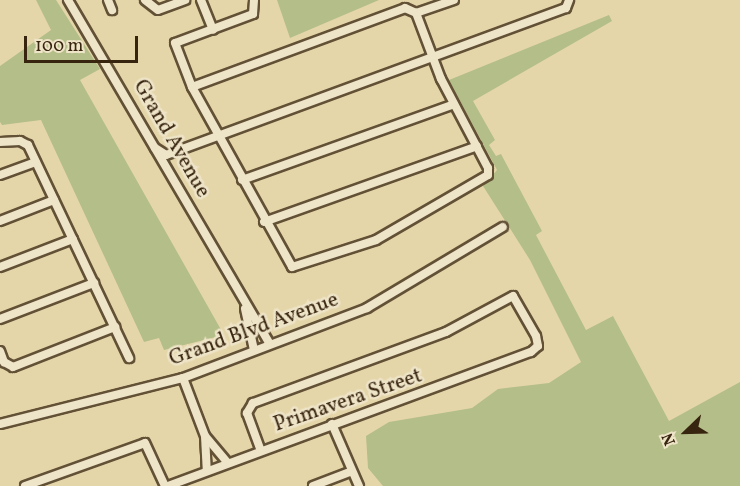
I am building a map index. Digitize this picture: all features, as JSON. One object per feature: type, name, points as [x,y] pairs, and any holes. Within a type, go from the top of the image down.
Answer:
[{"type":"street","name":"Grand Avenue","points":[[68,0],[270,344]]},
{"type":"street","points":[[108,0],[112,10]]},
{"type":"street","points":[[145,0],[161,10],[185,0]]},
{"type":"street","points":[[201,0],[213,30]]},
{"type":"street","points":[[254,0],[256,10],[175,44],[192,87],[264,222],[292,267],[376,240],[488,175],[488,168],[432,57],[416,13]]},
{"type":"street","points":[[192,87],[405,8],[416,13],[454,0]]},
{"type":"street","points":[[155,148],[166,155],[566,8],[569,0]]},
{"type":"street","points":[[242,180],[454,104]]},
{"type":"street","points":[[0,142],[24,141],[74,240],[129,358]]},
{"type":"street","points":[[264,222],[477,146]]},
{"type":"street","points":[[0,175],[36,162]]},
{"type":"street","points":[[0,220],[54,200]]},
{"type":"street","name":"Grand Blvd Avenue","points":[[0,424],[183,378],[367,308],[503,228]]},
{"type":"street","points":[[0,267],[74,240]]},
{"type":"street","points":[[0,319],[94,284]]},
{"type":"street","name":"Primavera Street","points":[[167,486],[332,424],[442,387],[531,352],[538,346],[513,296],[446,332],[248,407],[261,450]]},
{"type":"street","name":"Grand Avenue","points":[[241,297],[254,350]]},
{"type":"street","points":[[0,351],[8,366],[115,327]]},
{"type":"street","points":[[183,378],[205,436],[207,471]]},
{"type":"street","points":[[332,424],[350,472],[359,486]]},
{"type":"street","points":[[205,436],[228,463]]},
{"type":"street","points":[[25,486],[146,443],[167,486]]},
{"type":"street","points":[[314,486],[350,472]]},
{"type":"green space","points":[[36,0],[56,0],[100,69],[80,80],[224,335],[164,350],[159,338],[144,342],[41,120],[2,125],[0,122],[0,66],[51,30]]},
{"type":"green space","points":[[277,0],[379,0],[290,38]]},
{"type":"green space","points":[[609,15],[612,21],[473,101],[495,140],[489,145],[496,156],[501,154],[542,231],[536,235],[586,330],[613,316],[669,421],[740,382],[740,486],[383,486],[368,468],[366,436],[389,422],[472,408],[498,389],[549,383],[581,362],[530,260],[483,186],[497,170],[449,80]]}]
